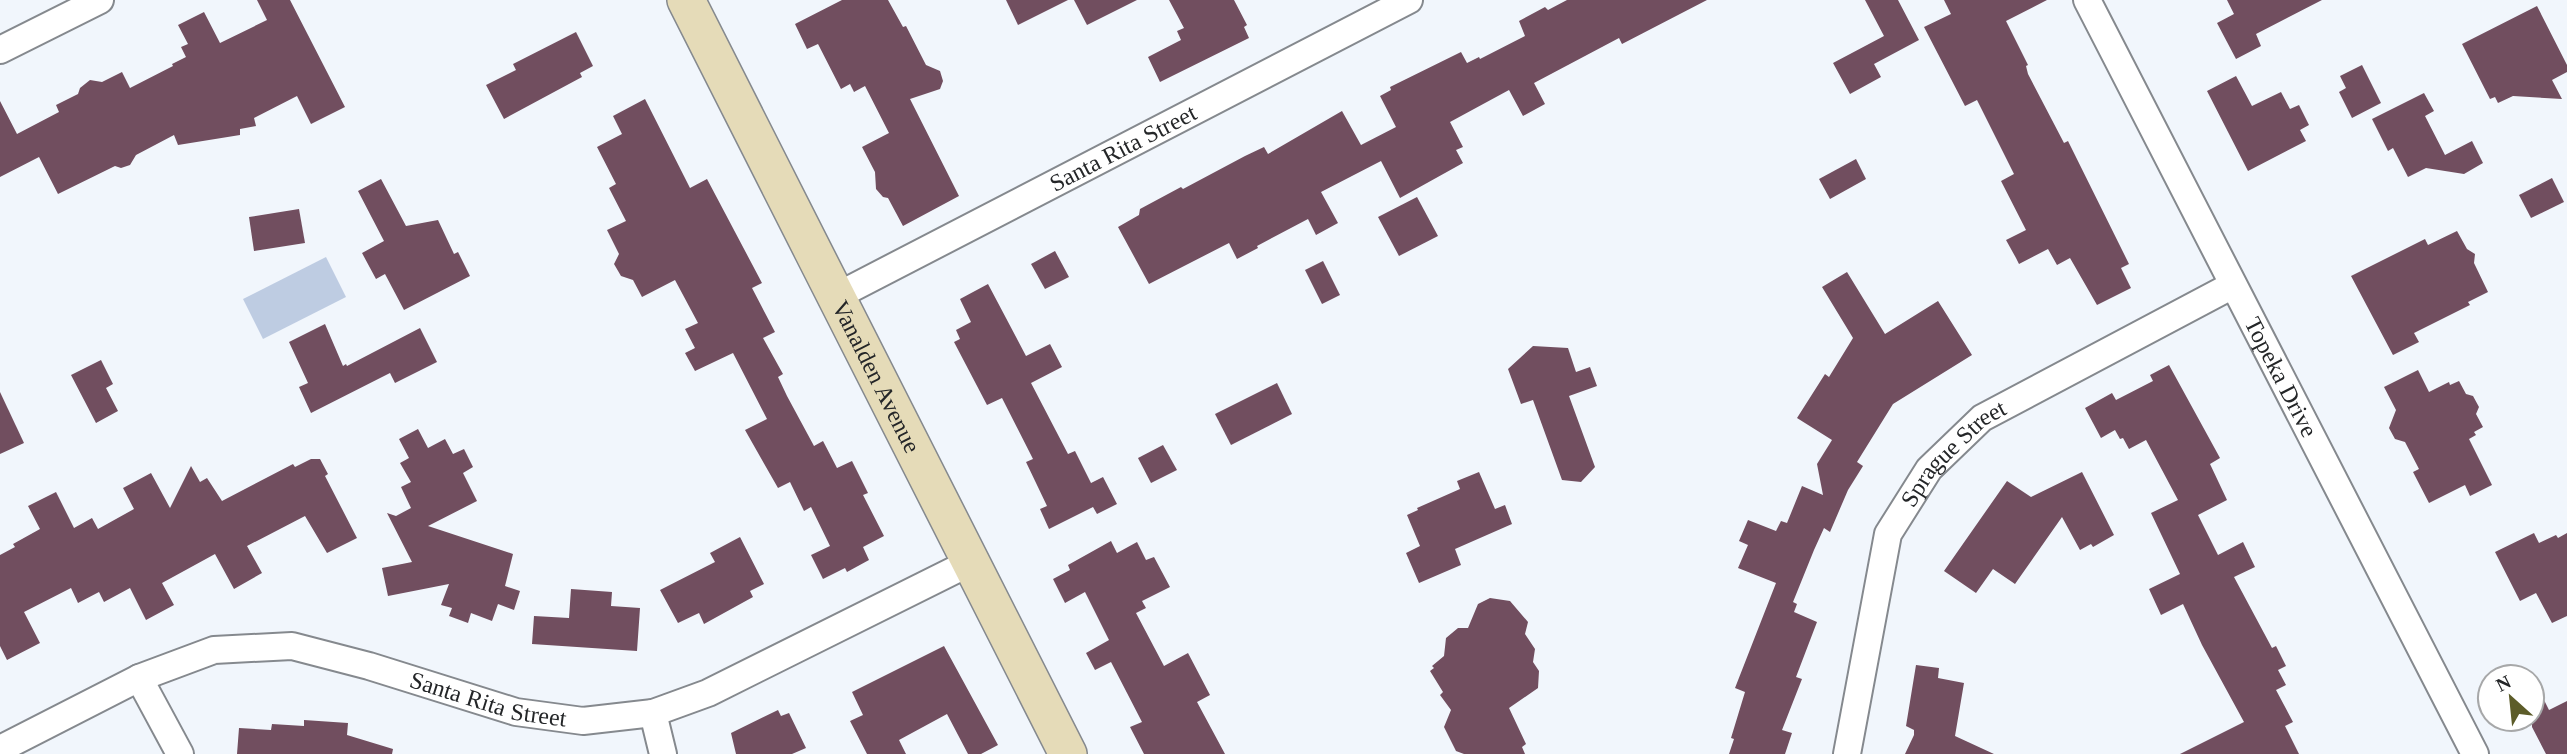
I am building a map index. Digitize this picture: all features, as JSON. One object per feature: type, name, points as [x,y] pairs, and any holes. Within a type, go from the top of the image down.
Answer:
[{"type":"main road","name":"Vanalden Avenue","points":[[686,0],[1068,754]]},
{"type":"street","points":[[0,50],[100,0]]},
{"type":"street","name":"Topeka Drive","points":[[2087,0],[2475,754]]},
{"type":"street","name":"Santa Rita Street","points":[[837,296],[1405,1]]},
{"type":"street","name":"Sprague Street","points":[[1846,754],[1888,534],[1929,469],[1982,418],[2233,285]]},
{"type":"street","name":"Santa Rita Street","points":[[0,749],[139,678],[214,650],[292,646],[369,666],[516,712],[583,720],[653,713],[708,693],[969,563]]},
{"type":"street","points":[[139,678],[180,754]]},
{"type":"street","points":[[653,713],[663,754]]},
{"type":"shaded area","points":[[326,257],[346,297],[263,339],[243,299]]},
{"type":"building","points":[[257,0],[290,0],[345,107],[311,124],[297,96],[254,118],[256,126],[240,129],[240,135],[178,145],[174,135],[136,155],[130,165],[121,168],[115,166],[58,194],[39,157],[0,177],[0,101],[17,134],[59,112],[56,105],[78,94],[80,88],[90,80],[102,82],[122,72],[130,88],[173,66],[172,64],[186,57],[181,47],[188,44],[178,25],[204,12],[220,43],[267,20]]},
{"type":"building","points":[[842,0],[888,0],[903,27],[906,26],[926,65],[940,71],[943,81],[940,89],[910,99],[959,196],[903,226],[888,198],[883,197],[876,189],[875,172],[862,147],[889,133],[865,86],[854,92],[850,84],[841,89],[818,44],[807,49],[795,24]]},
{"type":"building","points":[[1006,0],[1068,0],[1018,25]]},
{"type":"building","points":[[1074,0],[1137,0],[1087,25]]},
{"type":"building","points":[[1169,0],[1234,0],[1247,25],[1244,27],[1249,38],[1160,82],[1148,57],[1181,40],[1177,31],[1184,28]]},
{"type":"building","points":[[1567,0],[1707,0],[1622,44],[1619,38],[1534,83],[1545,104],[1523,116],[1509,90],[1450,122],[1463,147],[1456,150],[1463,163],[1400,198],[1381,161],[1321,192],[1338,223],[1316,235],[1308,219],[1237,259],[1229,243],[1149,284],[1118,227],[1139,215],[1140,209],[1264,147],[1268,154],[1342,111],[1361,145],[1396,127],[1380,96],[1391,90],[1390,87],[1461,52],[1467,63],[1479,57],[1480,59],[1525,36],[1519,21],[1545,7],[1548,10]]},
{"type":"building","points":[[1865,0],[1898,0],[1919,40],[1874,64],[1881,77],[1850,94],[1833,63],[1884,36]]},
{"type":"building","points":[[1944,0],[2047,0],[2006,21],[2028,65],[2028,74],[2064,143],[2068,141],[2129,264],[2121,268],[2131,288],[2097,305],[2070,258],[2057,265],[2048,249],[2019,264],[2006,240],[2026,230],[2001,181],[2014,174],[1977,100],[1965,106],[1924,27],[1951,14]]},
{"type":"building","points":[[2227,0],[2322,0],[2256,34],[2261,46],[2236,59],[2217,23],[2234,14]]},
{"type":"building","points":[[2537,6],[2567,65],[2567,72],[2552,80],[2562,99],[2513,96],[2498,103],[2495,97],[2490,99],[2462,44]]},
{"type":"building","points":[[576,32],[593,66],[580,73],[582,77],[504,119],[486,85],[516,70],[513,64]]},
{"type":"building","points":[[2362,65],[2381,103],[2352,118],[2339,92],[2346,88],[2340,76]]},
{"type":"building","points":[[2236,76],[2252,106],[2281,92],[2290,109],[2299,105],[2309,125],[2300,130],[2306,141],[2248,171],[2207,91]]},
{"type":"building","points":[[2424,93],[2434,111],[2425,116],[2445,155],[2472,141],[2483,163],[2464,174],[2426,168],[2408,177],[2393,148],[2388,151],[2372,119]]},
{"type":"building","points":[[645,99],[690,188],[707,179],[762,283],[752,288],[775,332],[763,338],[783,374],[778,377],[814,446],[823,441],[837,468],[852,461],[868,493],[863,495],[884,536],[863,547],[869,560],[847,572],[845,568],[823,579],[811,555],[830,546],[811,507],[804,511],[790,482],[778,488],[745,430],[767,419],[733,353],[695,371],[685,353],[695,348],[685,329],[698,323],[675,280],[642,297],[633,280],[621,276],[614,264],[619,254],[607,230],[626,221],[609,188],[616,184],[597,147],[622,134],[613,116]]},
{"type":"building","points":[[1856,159],[1866,179],[1830,199],[1819,179]]},
{"type":"building","points":[[2552,178],[2564,202],[2531,218],[2519,195]]},
{"type":"building","points":[[381,179],[406,226],[438,220],[454,254],[458,252],[470,276],[404,310],[385,274],[376,279],[362,253],[384,241],[358,191]]},
{"type":"building","points":[[1417,197],[1438,236],[1399,256],[1378,217]]},
{"type":"building","points":[[299,209],[305,243],[254,251],[249,217]]},
{"type":"building","points":[[2457,231],[2467,249],[2475,254],[2474,263],[2488,292],[2468,302],[2470,305],[2414,333],[2419,342],[2393,355],[2351,276],[2425,239],[2428,245]]},
{"type":"building","points":[[1055,251],[1069,277],[1045,289],[1031,264]]},
{"type":"building","points":[[1323,261],[1340,295],[1322,304],[1305,270]]},
{"type":"building","points":[[1847,272],[1885,334],[1938,301],[1972,355],[1893,404],[1857,462],[1863,466],[1848,490],[1830,532],[1824,528],[1793,602],[1797,604],[1794,612],[1817,622],[1796,677],[1802,679],[1782,730],[1792,733],[1785,754],[1729,754],[1745,692],[1735,688],[1776,583],[1738,568],[1748,545],[1739,541],[1748,520],[1776,531],[1781,521],[1787,523],[1802,486],[1823,495],[1817,464],[1832,440],[1797,418],[1825,374],[1829,377],[1853,338],[1822,287]]},
{"type":"building","points":[[988,284],[1026,356],[1050,344],[1062,367],[1031,383],[1068,454],[1075,451],[1091,483],[1103,477],[1117,504],[1097,514],[1093,507],[1049,529],[1040,509],[1047,506],[1026,462],[1033,459],[1002,398],[987,405],[954,342],[960,339],[956,330],[971,322],[960,299]]},
{"type":"building","points":[[325,324],[343,366],[420,328],[437,362],[395,383],[390,373],[311,413],[299,387],[308,383],[289,342]]},
{"type":"building","points":[[1533,346],[1568,348],[1576,372],[1590,367],[1597,386],[1569,396],[1595,467],[1581,482],[1562,480],[1533,400],[1521,404],[1508,369]]},
{"type":"building","points":[[101,360],[113,384],[106,388],[118,411],[96,423],[71,375]]},
{"type":"building","points":[[2169,365],[2220,458],[2210,464],[2227,500],[2198,515],[2218,555],[2243,542],[2255,567],[2234,577],[2272,648],[2276,646],[2286,666],[2278,670],[2286,685],[2276,690],[2293,722],[2285,726],[2299,754],[2180,754],[2244,722],[2183,604],[2161,615],[2149,589],[2180,574],[2151,513],[2178,500],[2146,440],[2129,449],[2115,430],[2101,438],[2085,408],[2112,393],[2116,400],[2153,381],[2150,375]]},
{"type":"building","points":[[2418,370],[2429,392],[2449,382],[2450,385],[2459,381],[2466,394],[2473,396],[2479,407],[2476,414],[2483,427],[2469,439],[2492,485],[2470,496],[2465,485],[2429,503],[2413,472],[2419,469],[2405,442],[2395,439],[2389,428],[2396,410],[2384,387]]},
{"type":"building","points":[[1277,383],[1292,414],[1231,445],[1215,414]]},
{"type":"building","points":[[0,392],[24,443],[0,454]]},
{"type":"building","points":[[418,429],[428,448],[445,439],[453,454],[464,449],[473,467],[463,473],[477,501],[428,526],[513,554],[505,586],[520,591],[514,610],[498,604],[492,621],[471,613],[468,623],[449,616],[452,608],[441,605],[449,584],[388,596],[382,568],[412,562],[387,513],[396,516],[411,508],[401,487],[411,482],[400,463],[409,458],[399,439]]},
{"type":"building","points":[[1163,445],[1177,470],[1151,483],[1138,458]]},
{"type":"building","points":[[311,459],[320,459],[328,474],[325,476],[357,538],[327,553],[305,516],[247,546],[262,573],[234,589],[215,554],[162,583],[174,605],[146,620],[130,588],[104,602],[99,592],[78,603],[71,588],[24,612],[40,643],[7,660],[0,646],[0,555],[15,547],[13,544],[40,529],[28,506],[56,492],[74,528],[92,518],[98,529],[134,509],[123,488],[151,473],[170,508],[191,466],[200,482],[207,478],[222,501],[293,464],[295,467]]},
{"type":"building","points":[[1479,472],[1495,509],[1505,505],[1512,524],[1455,549],[1461,565],[1419,583],[1406,553],[1420,546],[1407,515],[1460,489],[1457,481]]},
{"type":"building","points":[[2082,472],[2114,535],[2093,547],[2091,544],[2080,550],[2062,517],[2015,584],[1993,569],[1976,593],[1944,571],[2007,481],[2031,497]]},
{"type":"building","points":[[2534,533],[2539,543],[2567,533],[2567,616],[2552,623],[2536,593],[2520,601],[2495,552]]},
{"type":"building","points":[[740,537],[764,584],[750,591],[753,597],[704,624],[699,613],[678,623],[660,590],[715,562],[710,553]]},
{"type":"building","points":[[1111,541],[1117,553],[1137,542],[1146,560],[1154,557],[1170,587],[1142,601],[1146,608],[1136,613],[1164,666],[1188,653],[1210,695],[1197,702],[1225,754],[1144,754],[1130,727],[1142,722],[1111,662],[1095,670],[1086,653],[1109,640],[1085,592],[1065,603],[1053,579],[1070,570],[1068,565]]},
{"type":"building","points":[[571,589],[612,592],[611,606],[640,608],[637,651],[532,644],[534,616],[569,618]]},
{"type":"building","points":[[1490,598],[1510,601],[1528,622],[1525,634],[1535,649],[1533,662],[1539,671],[1538,688],[1509,708],[1526,744],[1522,747],[1525,754],[1464,754],[1456,751],[1444,727],[1451,710],[1440,695],[1443,692],[1430,671],[1444,656],[1446,638],[1458,628],[1468,628],[1478,604]]},
{"type":"building","points":[[944,646],[998,745],[981,754],[968,754],[947,714],[899,740],[906,754],[867,754],[850,721],[863,715],[852,692]]},
{"type":"building","points":[[1916,665],[1939,668],[1938,678],[1964,683],[1955,736],[1994,754],[1905,754],[1914,735],[1914,730],[1906,726]]},
{"type":"building","points":[[2567,701],[2567,754],[2546,754],[2535,733],[2546,733],[2546,704],[2549,710]]},
{"type":"building","points":[[778,710],[781,716],[789,713],[806,748],[792,754],[736,754],[731,733]]},
{"type":"building","points":[[304,720],[348,723],[347,735],[393,749],[392,754],[237,754],[239,728],[271,730],[272,724],[304,726]]}]
